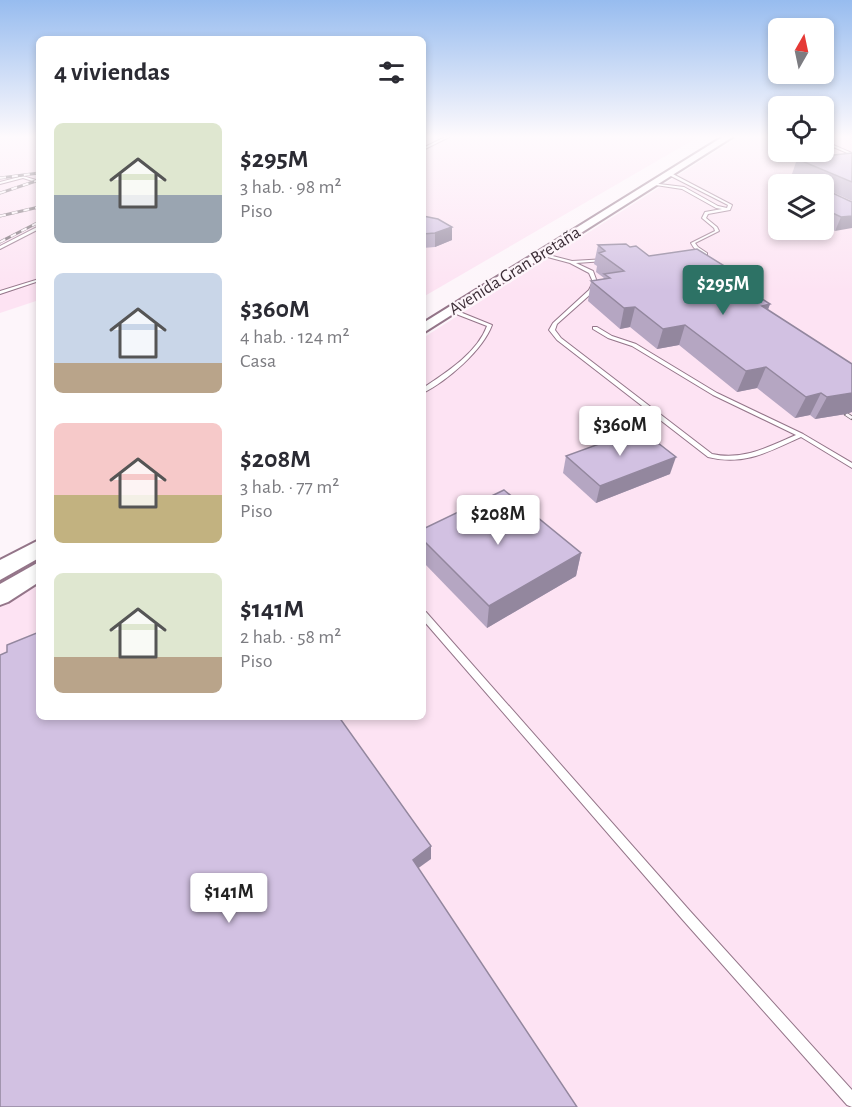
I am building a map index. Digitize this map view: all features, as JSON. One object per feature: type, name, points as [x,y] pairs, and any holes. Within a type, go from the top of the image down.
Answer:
[{"type":"main road","name":"Avenida Gran Bretaña","points":[[426,313],[629,188]]},
{"type":"main road","name":"Avenida Gran Bretaña","points":[[426,327],[645,188]]},
{"type":"main road","points":[[0,572],[36,550]]},
{"type":"main road","points":[[0,596],[36,573]]},
{"type":"lane","points":[[680,188],[717,207],[729,209]]},
{"type":"lane","points":[[694,188],[730,205],[729,209]]},
{"type":"lane","points":[[691,192],[698,190]]},
{"type":"lane","points":[[713,259],[696,248],[693,243],[717,231],[704,218],[706,213],[729,209]]},
{"type":"lane","points":[[0,248],[36,229]]},
{"type":"lane","points":[[541,254],[571,262],[591,272],[595,282],[591,291],[555,323],[552,330],[559,339],[710,456],[722,460],[741,460],[801,435]]},
{"type":"lane","points":[[571,262],[617,259]]},
{"type":"lane","points":[[0,293],[36,281]]},
{"type":"lane","points":[[426,389],[473,351],[489,331],[490,325],[453,310]]},
{"type":"lane","points":[[595,328],[610,337],[634,345],[715,394],[801,435],[852,466]]},
{"type":"lane","points":[[426,617],[694,924],[852,1100]]},
{"type":"shaded area","points":[[0,188],[36,188],[36,301],[0,313]]},
{"type":"shaded area","points":[[426,188],[611,188],[426,295]]},
{"type":"shaded area","points":[[659,188],[768,188],[768,240],[834,240],[834,188],[852,188],[852,1107],[0,1107],[0,607],[36,584],[36,720],[426,720],[426,336]]},
{"type":"building","points":[[834,194],[852,202],[852,216],[841,217],[834,214]]},
{"type":"building","points":[[426,217],[438,219],[452,227],[426,234]]},
{"type":"building","points":[[626,244],[630,247],[636,246],[649,256],[697,249],[760,288],[748,290],[770,304],[762,306],[852,364],[852,393],[827,397],[821,393],[806,397],[766,367],[746,371],[685,325],[663,329],[635,307],[624,308],[591,281],[610,278],[604,274],[624,271],[599,253],[605,251],[598,245]]},
{"type":"building","points":[[640,429],[676,457],[600,486],[566,456]]},
{"type":"building","points":[[504,490],[581,553],[489,606],[426,543],[426,528]]},
{"type":"building","points":[[36,633],[36,720],[341,720],[431,846],[413,860],[577,1107],[0,1107],[0,655],[7,652],[7,645]]},
{"type":"railway","points":[[0,193],[16,188]]},
{"type":"railway","points":[[0,216],[36,208]]},
{"type":"railway","points":[[0,242],[36,224]]},
{"type":"railway","points":[[846,414],[852,418]]}]
